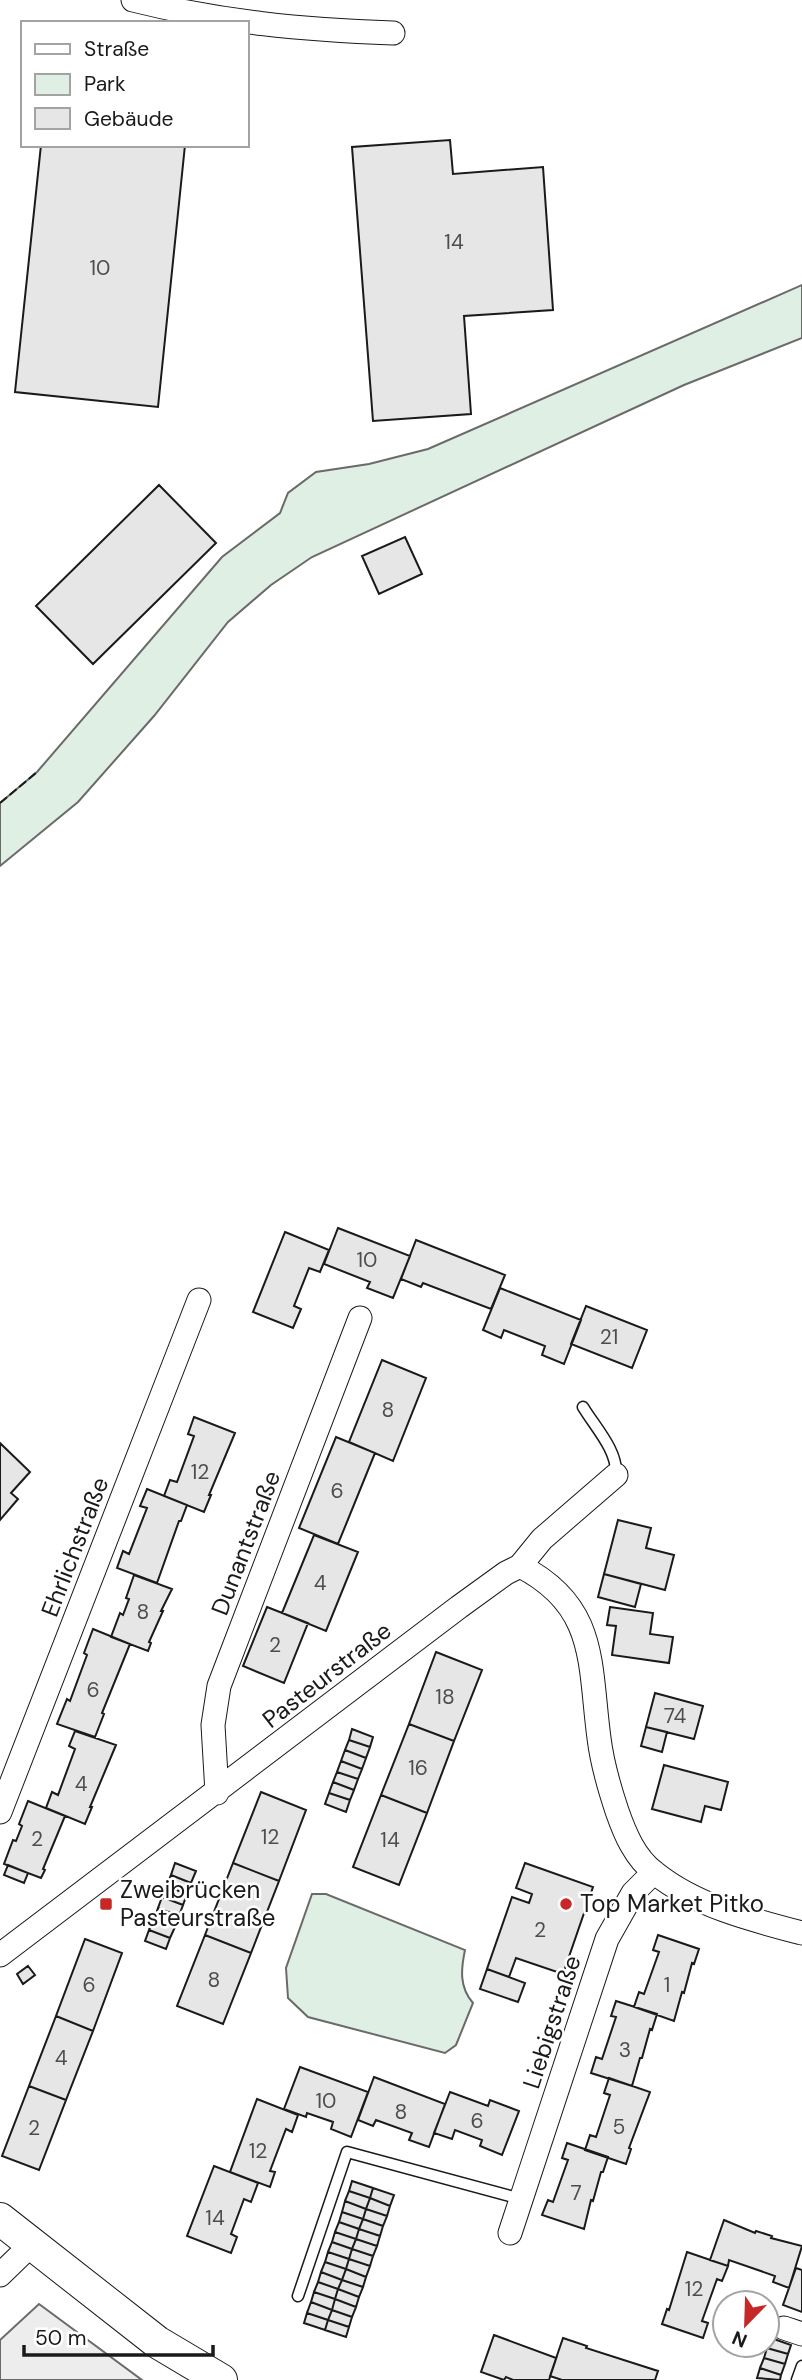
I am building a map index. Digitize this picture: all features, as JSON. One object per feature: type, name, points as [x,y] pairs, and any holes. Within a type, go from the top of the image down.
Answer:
[{"type":"main road","points":[[0,2219],[156,2342],[222,2380]]},
{"type":"street","points":[[133,0],[187,14],[240,21]]},
{"type":"street","points":[[248,22],[309,30],[393,33]]},
{"type":"street","name":"Ehrlichstraße","points":[[0,1812],[199,1300]]},
{"type":"street","name":"Dunantstraße","points":[[217,1793],[214,1725],[219,1686],[360,1318]]},
{"type":"street","name":"Pasteurstraße","points":[[0,1954],[217,1793],[459,1607],[520,1566],[542,1539],[616,1475]]},
{"type":"street","points":[[520,1566],[550,1584],[567,1602],[584,1633],[592,1665],[599,1740],[610,1790],[622,1826],[635,1851],[654,1872],[709,1905],[802,1933]]},
{"type":"street","name":"Liebigstraße","points":[[510,2233],[607,1939],[633,1893],[654,1872]]},
{"type":"street","points":[[0,2275],[32,2244]]},
{"type":"lane","name":"Pasteurstraße","points":[[583,1407],[613,1455],[617,1464],[616,1475]]},
{"type":"lane","points":[[298,2296],[347,2152],[521,2199]]},
{"type":"lane","points":[[797,2380],[802,2366]]},
{"type":"green space","points":[[802,285],[802,338],[684,385],[312,557],[271,585],[228,622],[154,716],[78,802],[0,866],[0,803],[37,772],[222,557],[280,513],[288,493],[316,472],[369,464],[428,449]]},
{"type":"green space","points":[[312,1894],[326,1894],[465,1950],[462,1978],[465,1991],[473,2003],[456,2045],[445,2053],[308,2017],[288,1998],[286,1968]]},
{"type":"shaded area","points":[[39,2304],[142,2380],[0,2380],[0,2340]]},
{"type":"building","points":[[450,140],[453,174],[543,167],[553,310],[464,316],[471,414],[373,421],[352,147]]},
{"type":"building","points":[[41,147],[185,147],[158,407],[15,392]]},
{"type":"building","points":[[159,485],[216,543],[93,664],[36,606]]},
{"type":"building","points":[[405,537],[422,574],[379,594],[362,556]]},
{"type":"building","points":[[338,1228],[410,1256],[393,1298],[367,1288],[370,1282],[324,1264]]},
{"type":"building","points":[[285,1232],[329,1250],[320,1272],[309,1268],[294,1306],[301,1309],[293,1328],[253,1312]]},
{"type":"building","points":[[416,1240],[505,1275],[491,1309],[423,1283],[421,1287],[401,1279]]},
{"type":"building","points":[[500,1288],[581,1320],[564,1364],[542,1355],[545,1346],[504,1330],[501,1338],[483,1330]]},
{"type":"building","points":[[586,1306],[647,1330],[632,1368],[571,1344]]},
{"type":"building","points":[[382,1360],[426,1378],[393,1461],[349,1442]]},
{"type":"building","points":[[194,1417],[235,1433],[204,1512],[164,1496],[170,1480],[177,1482],[194,1436],[188,1434]]},
{"type":"building","points":[[336,1437],[375,1453],[338,1544],[299,1528]]},
{"type":"building","points":[[0,1443],[30,1472],[11,1493],[18,1499],[0,1520]]},
{"type":"building","points":[[147,1489],[187,1505],[157,1583],[117,1568],[123,1551],[129,1554],[147,1508],[140,1506]]},
{"type":"building","points":[[618,1520],[651,1528],[646,1548],[674,1555],[665,1590],[604,1574]]},
{"type":"building","points":[[314,1535],[358,1552],[326,1631],[282,1613]]},
{"type":"building","points":[[604,1574],[641,1584],[635,1607],[598,1597]]},
{"type":"building","points":[[134,1575],[172,1589],[149,1642],[148,1651],[111,1637],[120,1613],[123,1615],[129,1599],[126,1598]]},
{"type":"building","points":[[267,1607],[308,1623],[284,1683],[243,1666]]},
{"type":"building","points":[[610,1607],[653,1613],[650,1634],[673,1637],[669,1663],[612,1655],[616,1626],[607,1625]]},
{"type":"building","points":[[93,1629],[130,1644],[95,1737],[57,1724],[67,1699],[70,1701],[87,1655],[84,1653]]},
{"type":"building","points":[[436,1652],[482,1670],[454,1741],[409,1724]]},
{"type":"building","points":[[655,1693],[703,1706],[694,1739],[646,1727]]},
{"type":"building","points":[[409,1724],[454,1741],[427,1813],[381,1795]]},
{"type":"building","points":[[646,1727],[667,1732],[662,1752],[641,1746]]},
{"type":"building","points":[[352,1729],[373,1737],[370,1747],[349,1740]]},
{"type":"building","points":[[75,1731],[116,1745],[85,1824],[46,1808],[52,1792],[58,1795],[75,1749],[69,1746]]},
{"type":"building","points":[[349,1740],[370,1747],[366,1758],[345,1750]]},
{"type":"building","points":[[345,1750],[366,1758],[362,1769],[341,1761]]},
{"type":"building","points":[[341,1761],[362,1769],[358,1779],[337,1772]]},
{"type":"building","points":[[664,1765],[728,1782],[721,1810],[705,1806],[701,1822],[652,1809]]},
{"type":"building","points":[[337,1772],[358,1779],[354,1790],[333,1782]]},
{"type":"building","points":[[333,1782],[354,1790],[350,1800],[329,1793]]},
{"type":"building","points":[[261,1792],[306,1810],[279,1881],[233,1863]]},
{"type":"building","points":[[329,1793],[350,1800],[346,1812],[325,1804]]},
{"type":"building","points":[[381,1795],[427,1813],[399,1885],[353,1867]]},
{"type":"building","points":[[28,1801],[65,1816],[41,1878],[4,1864],[13,1840],[16,1841],[22,1826],[19,1824]]},
{"type":"building","points":[[175,1863],[196,1871],[191,1883],[171,1875]]},
{"type":"building","points":[[233,1863],[279,1881],[251,1953],[205,1935]]},
{"type":"building","points":[[525,1863],[593,1887],[563,1974],[516,1958],[509,1977],[487,1969],[512,1897],[529,1903],[532,1894],[516,1888]]},
{"type":"building","points":[[8,1865],[28,1873],[24,1883],[4,1875]]},
{"type":"building","points":[[171,1875],[191,1883],[187,1894],[166,1886]]},
{"type":"building","points":[[166,1886],[187,1894],[183,1905],[162,1897]]},
{"type":"building","points":[[162,1897],[183,1905],[179,1916],[158,1908]]},
{"type":"building","points":[[158,1908],[179,1916],[175,1927],[154,1919]]},
{"type":"building","points":[[154,1919],[175,1927],[170,1938],[149,1930]]},
{"type":"building","points":[[149,1930],[170,1938],[166,1949],[145,1941]]},
{"type":"building","points":[[205,1935],[251,1953],[223,2024],[177,2006]]},
{"type":"building","points":[[658,1935],[699,1949],[674,2021],[634,2007],[639,1992],[644,1994],[659,1952],[653,1950]]},
{"type":"building","points":[[85,1939],[122,1953],[93,2031],[56,2016]]},
{"type":"building","points":[[28,1966],[35,1975],[23,1984],[17,1974]]},
{"type":"building","points":[[487,1969],[525,1983],[518,2002],[480,1989]]},
{"type":"building","points":[[616,2001],[657,2014],[632,2086],[591,2073],[596,2057],[602,2059],[616,2017],[611,2016]]},
{"type":"building","points":[[56,2016],[93,2031],[66,2100],[29,2086]]},
{"type":"building","points":[[300,2067],[368,2092],[351,2137],[331,2129],[333,2122],[284,2109]]},
{"type":"building","points":[[374,2077],[445,2104],[429,2147],[409,2140],[412,2133],[376,2120],[373,2126],[358,2120]]},
{"type":"building","points":[[609,2078],[650,2092],[629,2148],[631,2149],[626,2164],[585,2150],[590,2135],[596,2137],[610,2095],[604,2093]]},
{"type":"building","points":[[29,2086],[66,2100],[39,2170],[2,2156]]},
{"type":"building","points":[[450,2092],[488,2106],[490,2100],[519,2111],[502,2155],[480,2146],[482,2140],[455,2130],[452,2139],[434,2133]]},
{"type":"building","points":[[257,2099],[298,2115],[292,2132],[286,2129],[270,2171],[275,2172],[270,2187],[230,2172]]},
{"type":"building","points":[[567,2143],[608,2157],[593,2201],[591,2200],[584,2229],[542,2215],[548,2200],[553,2202],[568,2160],[562,2158]]},
{"type":"building","points":[[214,2166],[258,2183],[251,2202],[244,2199],[231,2234],[237,2237],[231,2253],[187,2236]]},
{"type":"building","points":[[352,2181],[373,2188],[370,2198],[349,2191]]},
{"type":"building","points":[[373,2188],[394,2195],[390,2206],[370,2198]]},
{"type":"building","points":[[349,2191],[370,2198],[366,2209],[345,2201]]},
{"type":"building","points":[[370,2198],[390,2206],[387,2216],[366,2209]]},
{"type":"building","points":[[345,2201],[366,2209],[363,2219],[342,2212]]},
{"type":"building","points":[[366,2209],[387,2216],[383,2226],[363,2219]]},
{"type":"building","points":[[342,2212],[363,2219],[359,2229],[339,2222]]},
{"type":"building","points":[[363,2219],[383,2226],[380,2236],[359,2229]]},
{"type":"building","points":[[724,2220],[755,2233],[756,2231],[802,2246],[789,2288],[773,2282],[775,2276],[729,2260],[728,2266],[710,2260]]},
{"type":"building","points":[[339,2222],[359,2229],[356,2239],[335,2232]]},
{"type":"building","points":[[359,2229],[380,2236],[377,2246],[356,2239]]},
{"type":"building","points":[[335,2232],[356,2239],[352,2249],[332,2242]]},
{"type":"building","points":[[356,2239],[377,2246],[373,2256],[352,2249]]},
{"type":"building","points":[[332,2242],[352,2249],[349,2259],[328,2252]]},
{"type":"building","points":[[352,2249],[373,2256],[370,2266],[349,2259]]},
{"type":"building","points":[[328,2252],[349,2259],[346,2269],[325,2262]]},
{"type":"building","points":[[687,2252],[728,2266],[722,2281],[717,2279],[711,2289],[702,2321],[708,2323],[703,2338],[662,2324],[667,2309],[669,2310]]},
{"type":"building","points":[[349,2259],[370,2266],[366,2277],[346,2269]]},
{"type":"building","points":[[325,2262],[346,2269],[342,2280],[321,2272]]},
{"type":"building","points":[[796,2268],[802,2270],[802,2312],[783,2305]]},
{"type":"building","points":[[346,2269],[366,2277],[363,2287],[342,2280]]},
{"type":"building","points":[[321,2272],[342,2280],[338,2289],[318,2282]]},
{"type":"building","points":[[342,2280],[363,2287],[359,2297],[338,2289]]},
{"type":"building","points":[[318,2282],[338,2289],[335,2299],[314,2292]]},
{"type":"building","points":[[338,2289],[359,2297],[356,2307],[335,2299]]},
{"type":"building","points":[[314,2292],[335,2299],[332,2310],[311,2302]]},
{"type":"building","points":[[335,2299],[356,2307],[352,2317],[332,2310]]},
{"type":"building","points":[[311,2302],[332,2310],[328,2320],[307,2313]]},
{"type":"building","points":[[332,2310],[352,2317],[349,2327],[328,2320]]},
{"type":"building","points":[[307,2313],[328,2320],[325,2330],[304,2323]]},
{"type":"building","points":[[328,2320],[349,2327],[346,2337],[325,2330]]},
{"type":"building","points":[[494,2335],[556,2358],[557,2356],[549,2380],[513,2380],[506,2377],[504,2380],[481,2372]]},
{"type":"building","points":[[563,2338],[658,2371],[655,2380],[562,2380],[550,2376]]},
{"type":"building","points":[[781,2342],[791,2345],[788,2354],[781,2352]]},
{"type":"building","points":[[781,2352],[788,2354],[785,2364],[768,2359],[781,2359]]},
{"type":"building","points":[[764,2359],[785,2364],[781,2375],[760,2368]]},
{"type":"building","points":[[760,2368],[781,2375],[780,2380],[757,2378]]},
{"type":"fence","points":[[0,803],[37,772]]},
{"type":"place","name":"Zweibrücken Pasteurstraße","points":[[106,1904]]},
{"type":"place","name":"Top Market Pitko","points":[[566,1904]]}]
